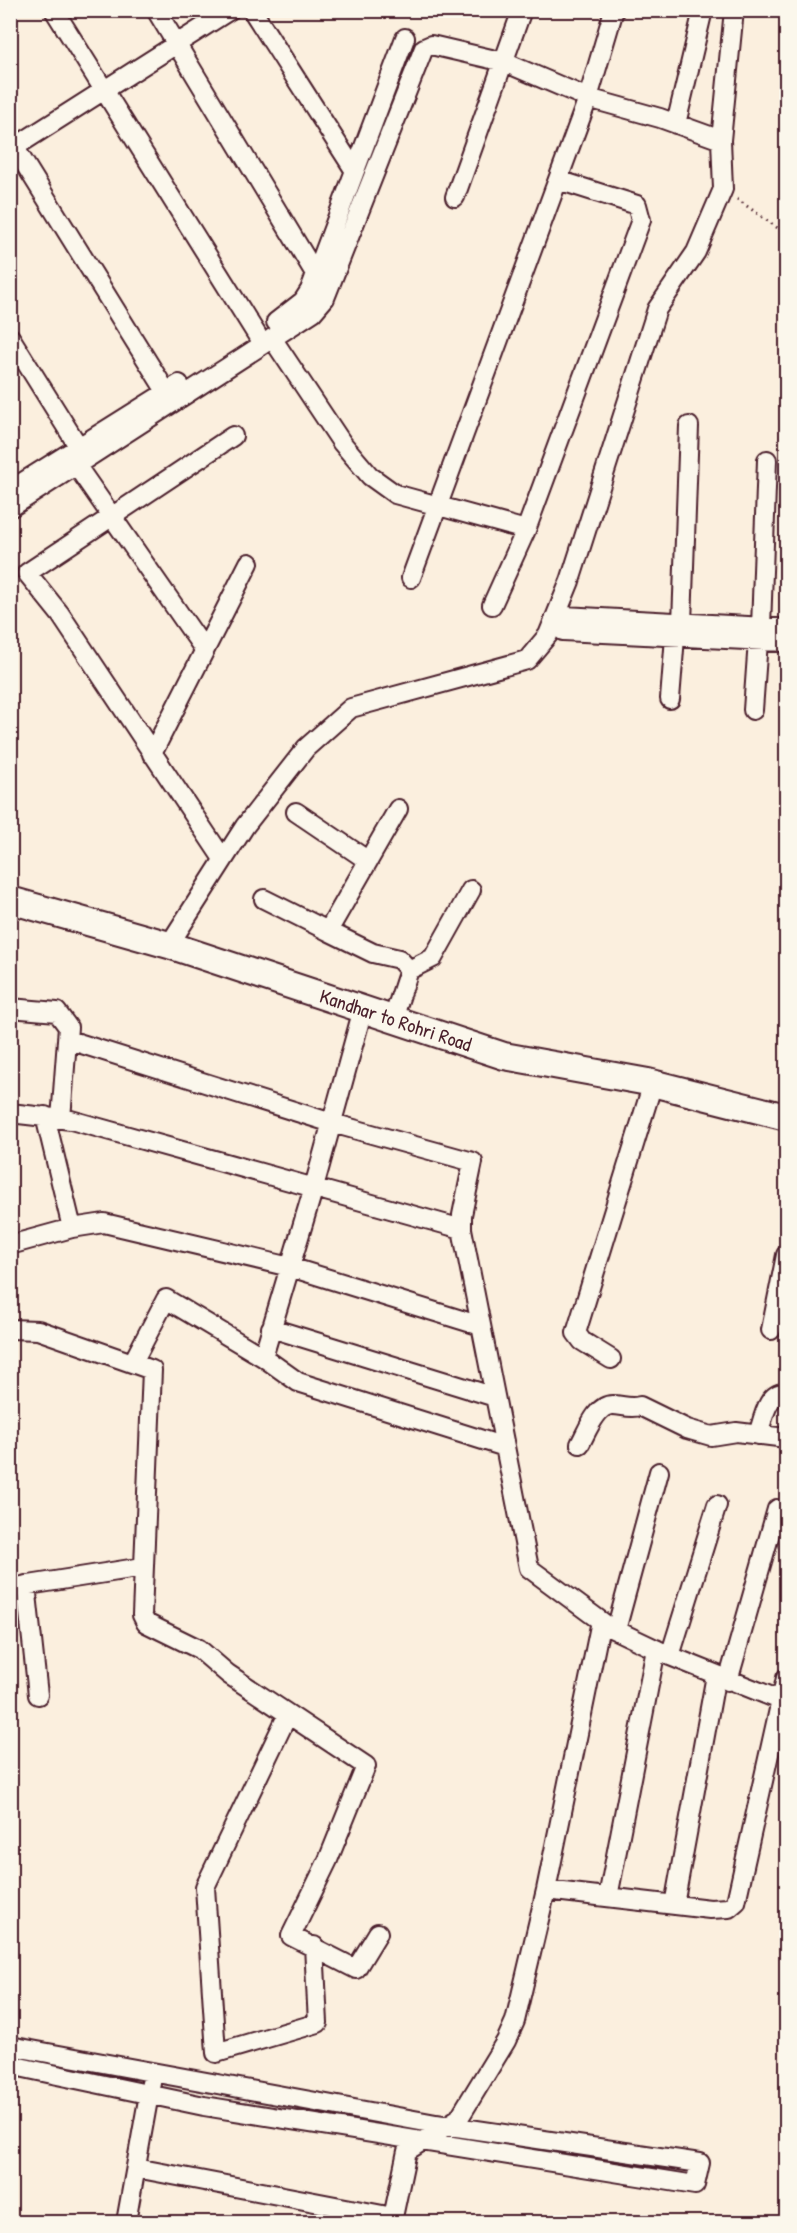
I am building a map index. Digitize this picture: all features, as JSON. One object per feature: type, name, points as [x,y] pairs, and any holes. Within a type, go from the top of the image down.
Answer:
[{"type":"street","points":[[54,10],[264,337],[342,443],[370,476],[394,494],[526,530]]},
{"type":"street","points":[[156,10],[316,275]]},
{"type":"street","points":[[170,397],[12,146],[230,10]]},
{"type":"street","points":[[252,10],[355,171]]},
{"type":"street","points":[[455,197],[522,10]]},
{"type":"street","points":[[411,578],[588,98],[614,10]]},
{"type":"street","points":[[676,124],[703,10]]},
{"type":"street","points":[[169,945],[245,826],[306,748],[351,708],[527,660],[548,634],[570,581],[657,309],[696,252],[723,189],[721,140],[734,10]]},
{"type":"street","points":[[264,337],[303,301],[316,275],[405,38]]},
{"type":"street","points":[[10,508],[80,457],[170,397],[264,337],[312,312],[325,298],[424,48],[431,45],[504,62],[588,98],[721,140]]},
{"type":"street","points":[[492,605],[526,530],[641,220],[637,205],[558,180]]},
{"type":"street","points":[[10,338],[80,457],[112,518],[204,650]]},
{"type":"street","points":[[670,699],[679,630],[689,426]]},
{"type":"street","points":[[224,859],[60,614],[27,573],[233,436]]},
{"type":"street","points":[[10,490],[80,457]]},
{"type":"street","points":[[753,710],[760,634],[767,460]]},
{"type":"street","points":[[152,754],[249,563]]},
{"type":"street","points":[[679,630],[564,616],[563,631],[679,630],[760,634],[786,642]]},
{"type":"street","points":[[760,634],[786,628]]},
{"type":"street","points":[[328,931],[398,809]]},
{"type":"street","points":[[296,812],[367,860]]},
{"type":"street","points":[[393,1019],[409,970],[433,958],[471,890]]},
{"type":"street","points":[[264,899],[373,953],[399,959],[409,970]]},
{"type":"street","name":"Kandhar to Rohri Road","points":[[10,900],[169,945],[504,1056],[653,1083],[786,1117]]},
{"type":"street","points":[[10,1008],[57,1012],[68,1027],[69,1040],[53,1118],[72,1228]]},
{"type":"street","points":[[263,1357],[314,1187],[363,1009]]},
{"type":"street","points":[[69,1040],[332,1123],[473,1162],[462,1215],[462,1229],[529,1568],[608,1626],[663,1653],[780,1700]]},
{"type":"street","points":[[611,1359],[582,1341],[576,1333],[653,1083]]},
{"type":"street","points":[[10,1113],[53,1118],[462,1229]]},
{"type":"street","points":[[10,1245],[72,1228],[104,1223],[290,1267],[481,1326]]},
{"type":"street","points":[[771,1330],[786,1255]]},
{"type":"street","points":[[133,1362],[166,1299],[263,1357],[298,1382],[505,1447]]},
{"type":"street","points":[[272,1328],[495,1397]]},
{"type":"street","points":[[10,1329],[38,1330],[152,1370],[142,1615],[146,1623],[209,1655],[228,1674],[366,1766],[328,1860],[291,1936],[356,1969],[378,1933]]},
{"type":"street","points":[[758,1435],[770,1401],[776,1395],[786,1393]]},
{"type":"street","points":[[580,1444],[599,1412],[605,1406],[613,1405],[630,1409],[640,1406],[687,1429],[711,1436],[736,1432],[786,1438]]},
{"type":"street","points":[[136,2168],[393,2220],[407,2151],[422,2139],[459,2118],[515,2021],[608,1626],[659,1472]]},
{"type":"street","points":[[608,1897],[663,1653],[717,1505]]},
{"type":"street","points":[[674,1905],[722,1678],[777,1509]]},
{"type":"street","points":[[38,1695],[18,1586],[143,1567]]},
{"type":"street","points":[[546,1890],[710,1909],[729,1908],[736,1902],[786,1678]]},
{"type":"street","points":[[288,1714],[205,1887],[216,2053],[318,2023],[314,1946]]},
{"type":"street","points":[[10,2046],[445,2125],[700,2163],[695,2185],[422,2139],[204,2106],[10,2065]]},
{"type":"street","points":[[126,2223],[153,2073]]},
{"type":"path","points":[[723,189],[786,234]]}]
